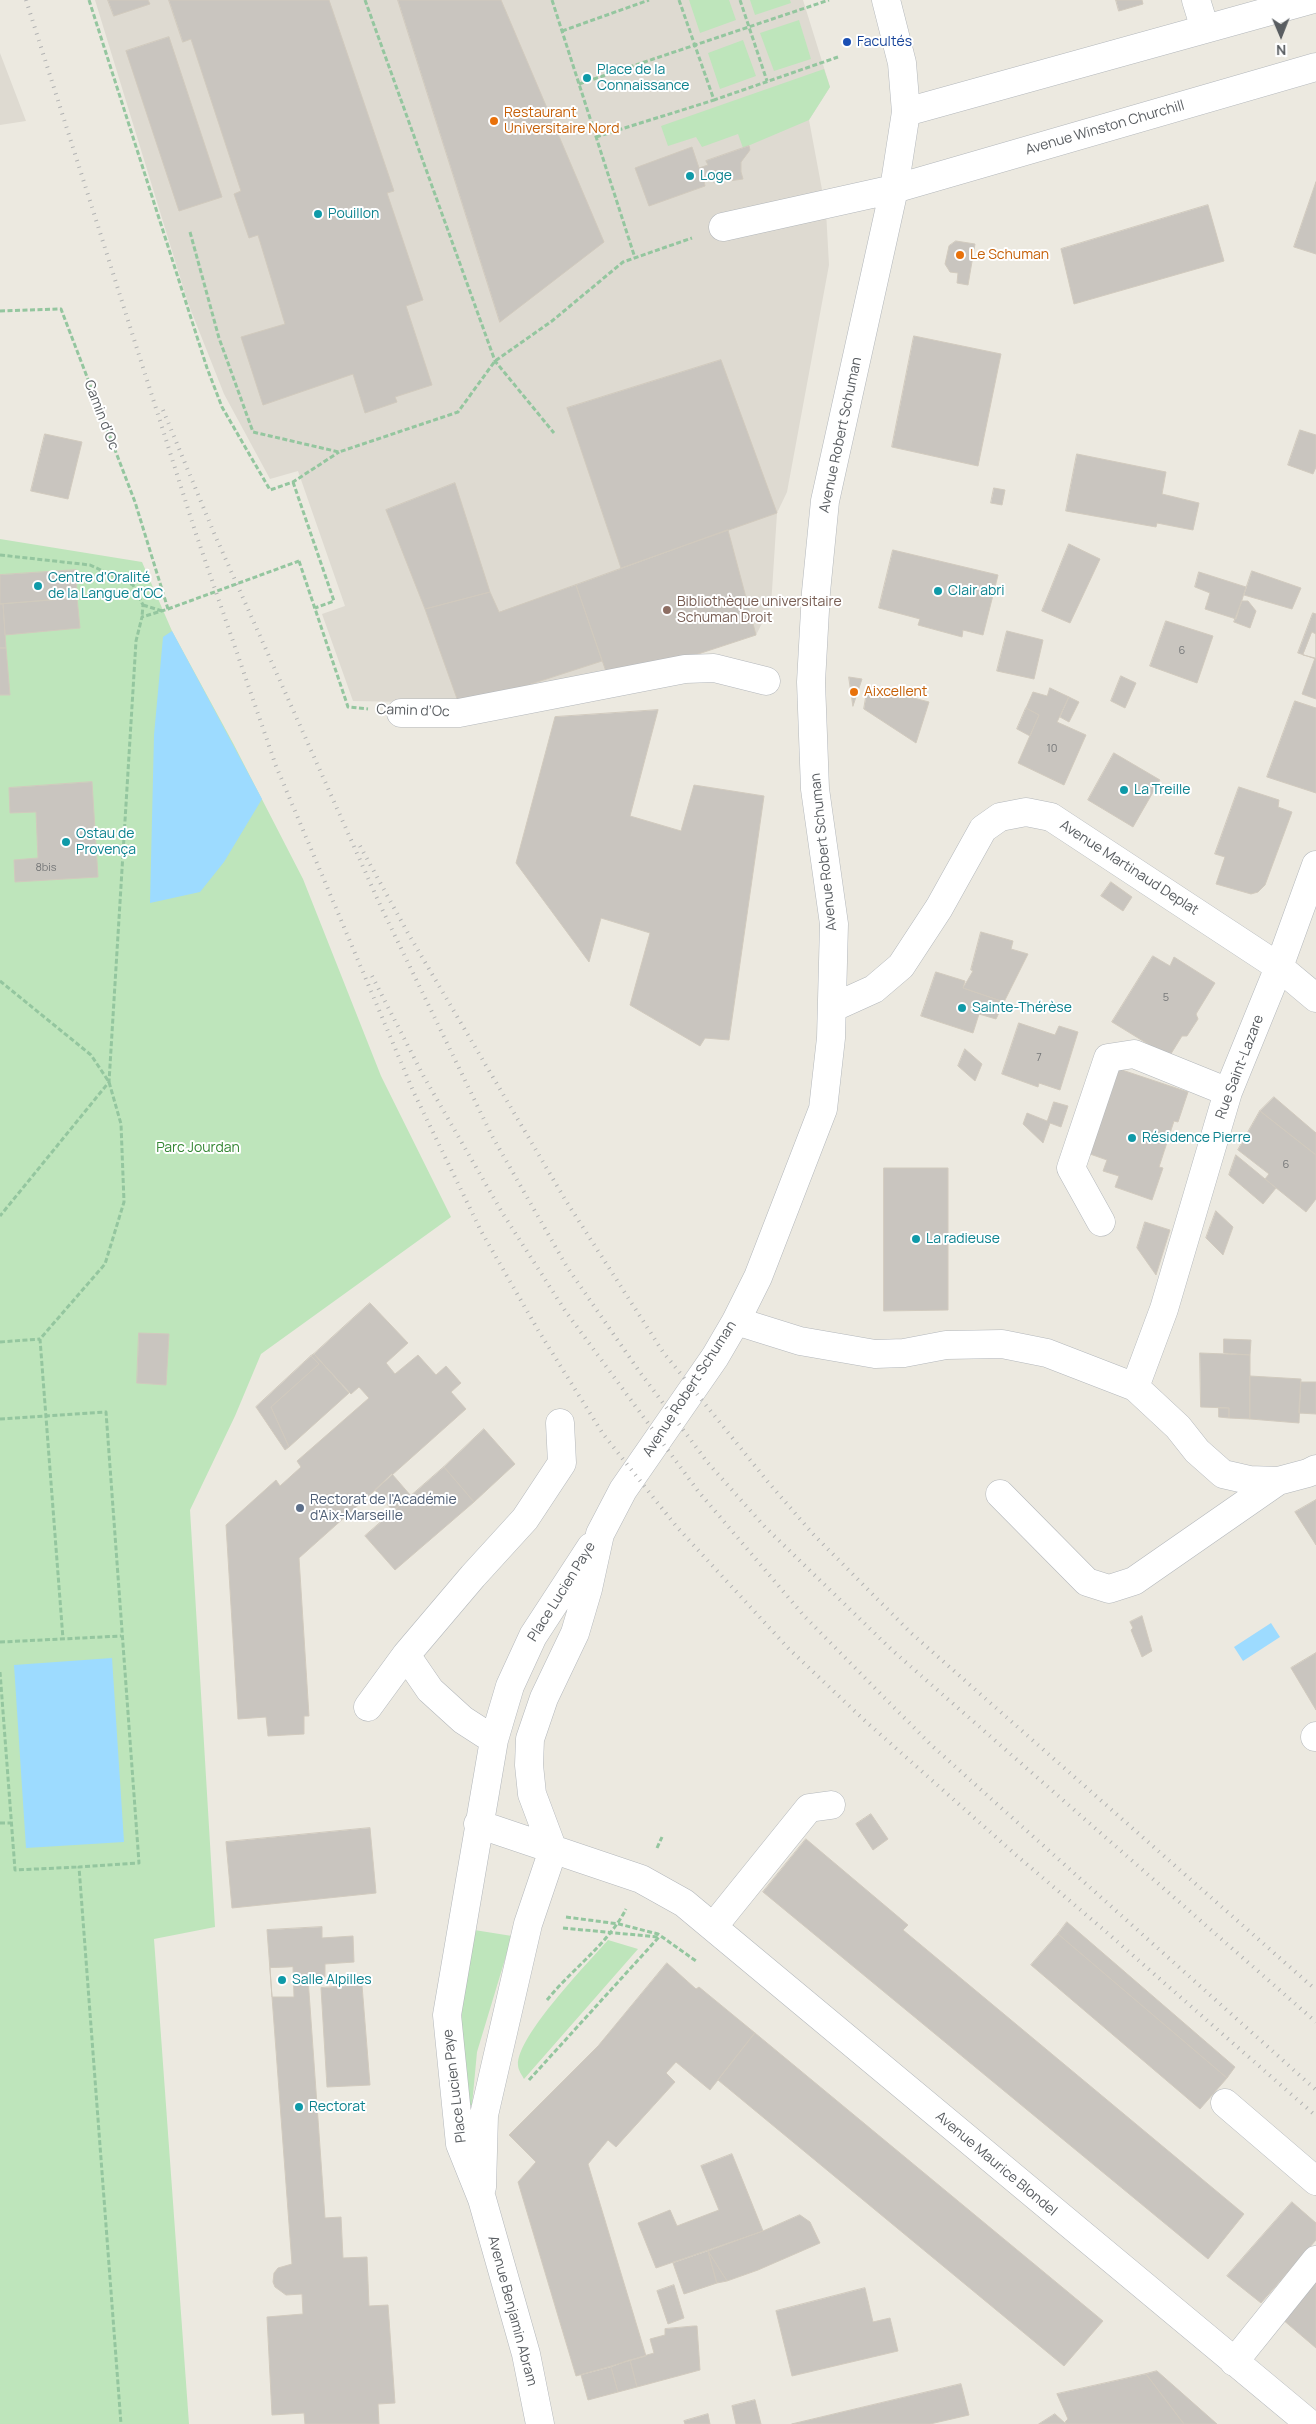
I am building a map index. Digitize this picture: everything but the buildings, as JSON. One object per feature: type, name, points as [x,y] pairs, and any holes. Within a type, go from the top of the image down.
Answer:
[{"type":"street","name":"Avenue Robert Schuman","points":[[553,1850],[532,1794],[529,1765],[530,1739],[544,1698],[575,1634],[588,1589],[600,1534],[623,1490],[715,1357],[736,1321],[762,1269],[823,1108],[831,1038],[834,924],[815,789],[812,682],[816,592],[825,501],[894,189],[906,112],[902,63],[886,0]]},
{"type":"street","points":[[1196,0],[1205,29]]},
{"type":"street","points":[[906,112],[1310,0]]},
{"type":"street","name":"Avenue Winston Churchill","points":[[723,227],[894,189],[1316,67]]},
{"type":"street","name":"Camin d’Oc","points":[[401,713],[459,712],[685,668],[714,668],[766,681]]},
{"type":"street","name":"Avenue Martinaud Deplat","points":[[832,1008],[874,989],[900,966],[938,908],[983,829],[1000,817],[1026,812],[1051,816],[1279,967],[1316,998]]},
{"type":"street","name":"Rue Saint-Lazare","points":[[1135,1387],[1164,1309],[1228,1092],[1279,967],[1316,865]]},
{"type":"street","points":[[1100,1222],[1071,1168],[1108,1058],[1134,1054],[1228,1092]]},
{"type":"street","points":[[736,1321],[800,1342],[875,1354],[904,1353],[946,1345],[1002,1344],[1047,1353],[1135,1387],[1178,1427],[1197,1451],[1223,1474],[1249,1480],[1278,1481]]},
{"type":"street","points":[[368,1707],[406,1655],[473,1576],[525,1519],[562,1463],[560,1423]]},
{"type":"street","points":[[1000,1494],[1087,1582],[1109,1589],[1134,1581],[1278,1481],[1316,1469]]},
{"type":"street","name":"Place Lucien Paye","points":[[482,2199],[460,2144],[447,2016],[478,1824],[494,1740],[510,1686],[533,1636],[600,1534]]},
{"type":"street","points":[[406,1655],[430,1690],[462,1720],[494,1740]]},
{"type":"street","points":[[713,1927],[809,1808],[831,1805]]},
{"type":"street","points":[[478,1824],[641,1879]]},
{"type":"street","name":"Place Lucien Paye","points":[[482,2199],[484,2115],[528,1924],[553,1850]]},
{"type":"street","name":"Avenue Maurice Blondel","points":[[641,1879],[684,1903],[1310,2424]]},
{"type":"street","points":[[1225,2103],[1316,2182]]},
{"type":"street","name":"Avenue Benjamin Abram","points":[[482,2199],[526,2354],[540,2424]]},
{"type":"street","points":[[1234,2362],[1316,2260]]},
{"type":"path","points":[[89,0],[204,358],[222,407],[270,490],[293,482],[339,452],[458,412],[495,361],[552,322],[623,262],[723,227]]},
{"type":"path","points":[[365,0],[495,361],[554,433]]},
{"type":"path","points":[[552,0],[635,258]]},
{"type":"path","points":[[562,31],[649,0]]},
{"type":"path","points":[[679,0],[714,100]]},
{"type":"path","points":[[740,0],[767,81]]},
{"type":"path","points":[[579,84],[829,0]]},
{"type":"path","points":[[596,137],[838,58]]},
{"type":"path","points":[[190,232],[219,338],[254,432],[339,452]]},
{"type":"path","name":"Camin d’Oc","points":[[0,311],[61,309],[135,502],[168,609]]},
{"type":"path","points":[[293,482],[334,601],[315,608]]},
{"type":"path","points":[[0,555],[90,565],[134,585],[143,605],[136,641],[109,1082],[0,1216]]},
{"type":"path","name":"Camin d’Oc","points":[[142,617],[299,561],[348,707],[401,713]]},
{"type":"path","points":[[143,605],[163,611]]},
{"type":"path","points":[[0,981],[91,1056],[109,1082],[121,1124],[124,1202],[105,1264],[40,1339],[0,1342]]},
{"type":"path","points":[[40,1339],[63,1639]]},
{"type":"path","points":[[0,1419],[106,1412],[139,1863],[15,1870],[0,1672]]},
{"type":"path","points":[[0,1642],[121,1636]]},
{"type":"path","points":[[0,1823],[11,1823]]},
{"type":"path","points":[[545,2003],[561,1982],[619,1924],[662,1837]]},
{"type":"path","points":[[79,1867],[121,2424]]},
{"type":"path","points":[[561,1917],[619,1924],[658,1934],[672,1942]]},
{"type":"path","points":[[525,2085],[659,1937]]},
{"type":"shaded area","points":[[95,0],[803,0],[830,87],[809,120],[826,211],[829,265],[787,492],[777,513],[771,606],[756,635],[460,707],[410,702],[353,701],[322,614],[345,606],[298,471],[270,479],[224,394],[188,303]]},
{"type":"shaded area","points":[[0,53],[26,121],[0,125]]},
{"type":"green space","points":[[689,0],[729,0],[736,20],[700,33]]},
{"type":"green space","points":[[750,0],[790,0],[791,3],[755,15]]},
{"type":"green space","points":[[799,20],[811,59],[774,71],[760,33]]},
{"type":"green space","points":[[743,40],[756,76],[720,89],[708,53]]},
{"type":"green space","points":[[824,69],[830,87],[809,120],[743,148],[738,134],[702,147],[696,137],[668,146],[661,126]]},
{"type":"green space","name":"Parc Jourdan","points":[[0,539],[142,562],[172,631],[233,743],[303,879],[381,1076],[451,1217],[261,1354],[235,1416],[190,1510],[215,1927],[154,1939],[189,2424],[0,2424]]},
{"type":"green space","points":[[468,1929],[512,1936],[477,2052],[472,2105],[468,2106],[464,2084],[461,2040]]},
{"type":"green space","points":[[608,1940],[638,1949],[524,2079],[518,2065],[521,2052],[529,2037],[540,2019],[570,1982]]},
{"type":"water","points":[[172,631],[262,799],[224,862],[200,892],[150,903],[154,735],[163,637]]},
{"type":"water","points":[[1271,1623],[1280,1637],[1243,1661],[1234,1647]]},
{"type":"water","points":[[112,1658],[124,1842],[26,1848],[14,1665]]},
{"type":"railway","points":[[26,0],[196,534],[276,766],[414,1093],[481,1231],[538,1330],[603,1434],[676,1526],[788,1648],[863,1719],[1016,1855],[1316,2116]]},
{"type":"railway","points":[[163,410],[214,533],[381,907],[492,1136],[567,1267],[639,1371],[708,1463],[765,1527],[893,1651],[1316,2022]]},
{"type":"railway","points":[[360,846],[409,935],[566,1201],[663,1352],[768,1482],[813,1534],[911,1633],[1316,1990]]},
{"type":"railway","points":[[372,976],[424,1077],[503,1214],[566,1312],[698,1491],[805,1617],[930,1744],[1316,2090]]},
{"type":"place","name":"Facultés","points":[[847,42]]},
{"type":"place","name":"Place de la Connaissance","points":[[587,78]]},
{"type":"place","name":"Restaurant Universitaire Nord","points":[[494,121]]},
{"type":"place","name":"Loge","points":[[690,176]]},
{"type":"place","name":"Pouillon","points":[[318,214]]},
{"type":"place","name":"Le Schuman","points":[[960,255]]},
{"type":"place","name":"Centre d'Oralité de la Langue d'OC","points":[[38,586]]},
{"type":"place","name":"Clair abri","points":[[938,591]]},
{"type":"place","name":"Bibliothèque universitaire Schuman Droit","points":[[667,610]]},
{"type":"place","name":"Aixcellent","points":[[854,692]]},
{"type":"place","name":"La Treille","points":[[1124,790]]},
{"type":"place","name":"Ostau de Provença","points":[[66,842]]},
{"type":"place","name":"Sainte-Thérèse","points":[[962,1008]]},
{"type":"place","name":"Résidence Pierre","points":[[1132,1138]]},
{"type":"place","name":"La radieuse","points":[[916,1239]]},
{"type":"place","name":"Rectorat de l'Académie d'Aix-Marseille","points":[[300,1508]]},
{"type":"place","name":"Salle Alpilles","points":[[282,1980]]},
{"type":"place","name":"Rectorat","points":[[299,2107]]}]
